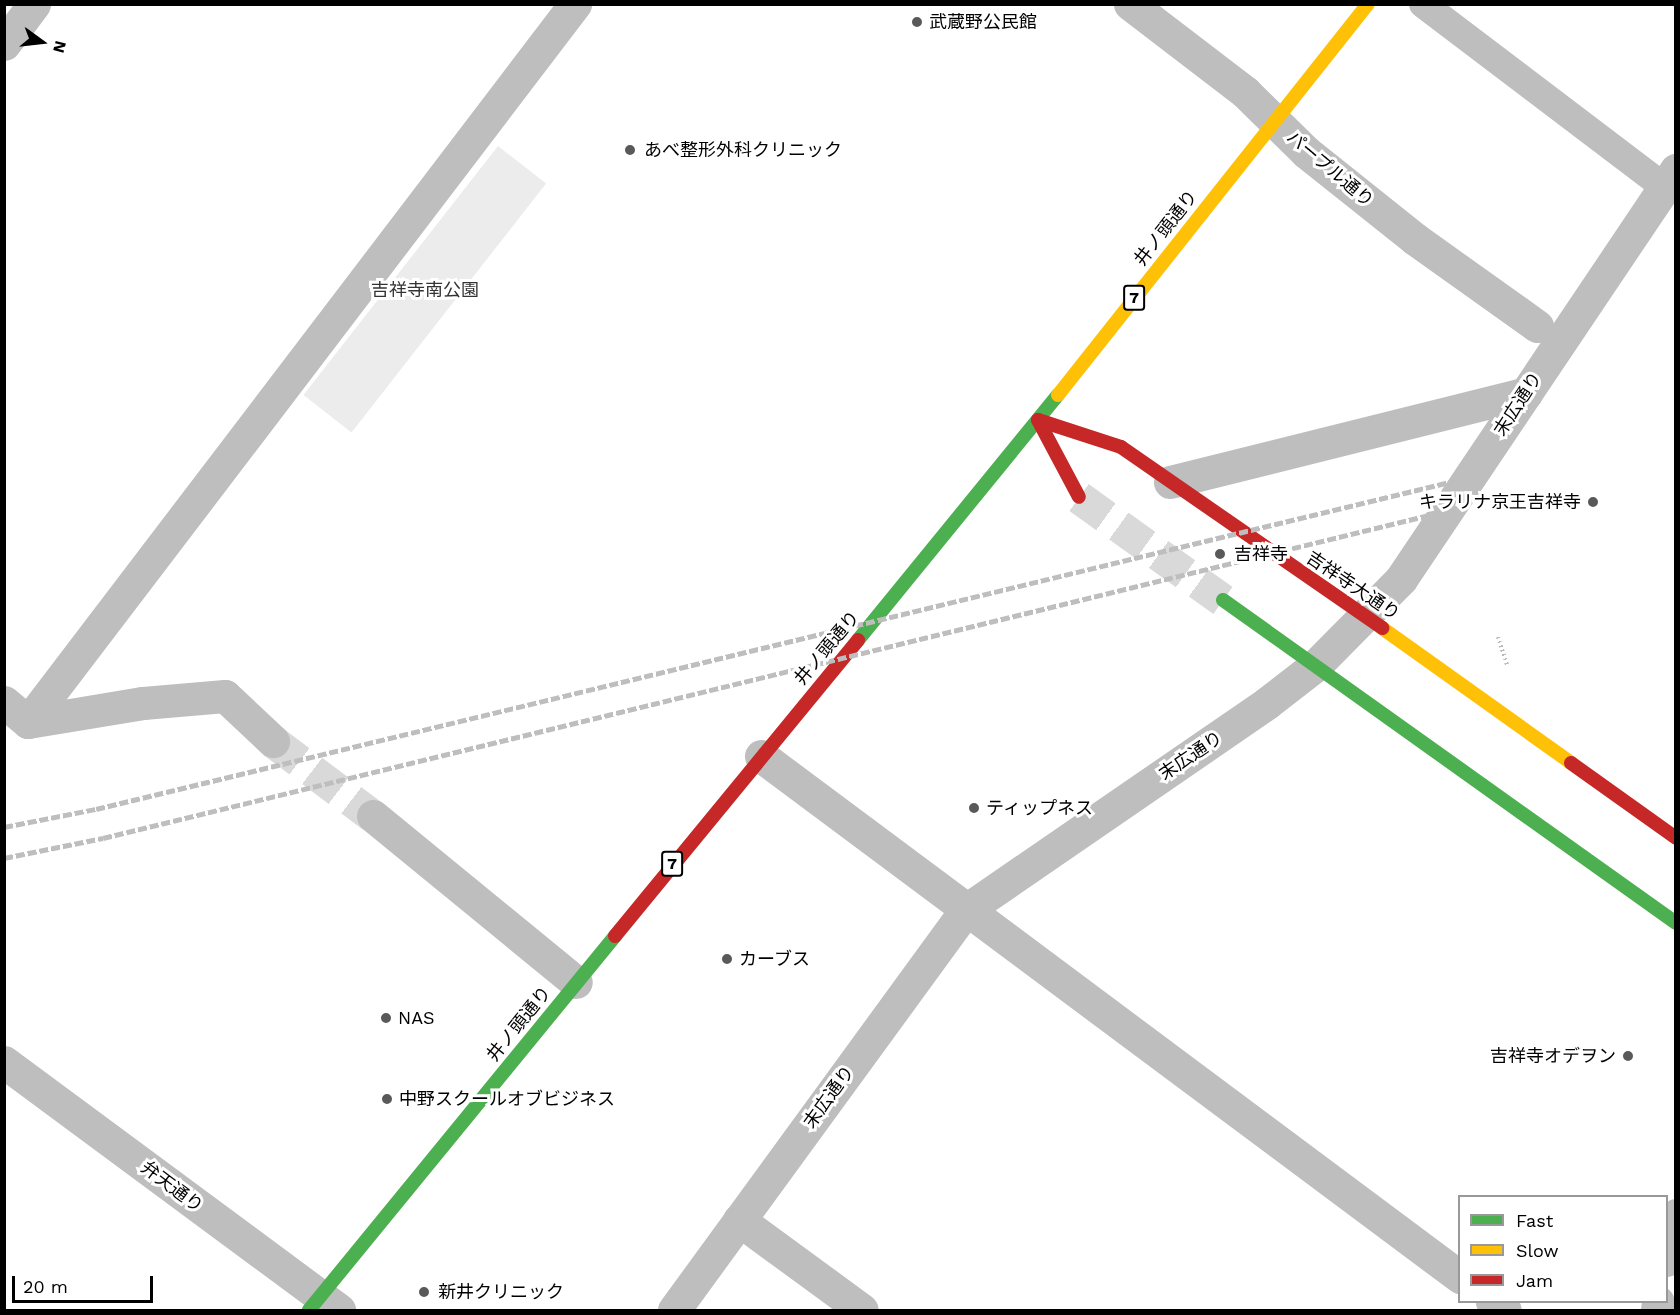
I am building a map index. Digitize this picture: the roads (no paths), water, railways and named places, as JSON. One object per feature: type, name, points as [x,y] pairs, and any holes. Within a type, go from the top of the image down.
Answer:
[{"type":"main road","name":"井ノ頭通り","points":[[323,1306],[576,982],[1038,420],[1368,4]]},
{"type":"main road","name":"吉祥寺大通り","points":[[1038,420],[1121,447],[1676,838]]},
{"type":"main road","points":[[1038,420],[1079,497]]},
{"type":"main road","points":[[1223,600],[1676,923]]},
{"type":"street","points":[[4,44],[34,4]]},
{"type":"street","points":[[16,712],[575,4]]},
{"type":"street","name":"パープル通り","points":[[1130,4],[1245,92],[1273,121],[1415,239],[1537,326]]},
{"type":"street","name":"末広通り","points":[[674,1311],[966,910],[1267,704],[1316,665],[1366,618],[1401,579],[1670,178]]},
{"type":"street","points":[[1170,482],[1526,393]]},
{"type":"street","points":[[16,712],[225,696],[273,741]]},
{"type":"street","points":[[761,756],[1458,1276]]},
{"type":"street","points":[[373,816],[576,982]]},
{"type":"street","name":"弁天通り","points":[[4,1062],[323,1306]]},
{"type":"street","points":[[1668,1251],[1676,1215]]},
{"type":"street","points":[[739,1220],[862,1311]]},
{"type":"lane","points":[[1423,4],[1670,178]]},
{"type":"tunnel","points":[[1079,497],[1223,600]]},
{"type":"tunnel","points":[[273,741],[373,816]]},
{"type":"railway","points":[[4,827],[96,809],[1454,481]]},
{"type":"railway","points":[[4,858],[103,838],[1466,506]]},
{"type":"place","name":"武蔵野公民館","points":[[917,22]]},
{"type":"place","name":"あべ整形外科クリニック","points":[[630,150]]},
{"type":"place","name":"キラリナ京王吉祥寺","points":[[1593,502]]},
{"type":"place","name":"吉祥寺","points":[[1220,554]]},
{"type":"place","name":"ティップネス","points":[[974,808]]},
{"type":"place","name":"カーブス","points":[[727,959]]},
{"type":"place","name":"NAS","points":[[386,1018]]},
{"type":"place","name":"吉祥寺オデヲン","points":[[1628,1056]]},
{"type":"place","name":"中野スクールオブビジネス","points":[[387,1099]]},
{"type":"place","name":"新井クリニック","points":[[424,1292]]},
{"type":"park label","name":"吉祥寺南公園","points":[[425,290]]}]
